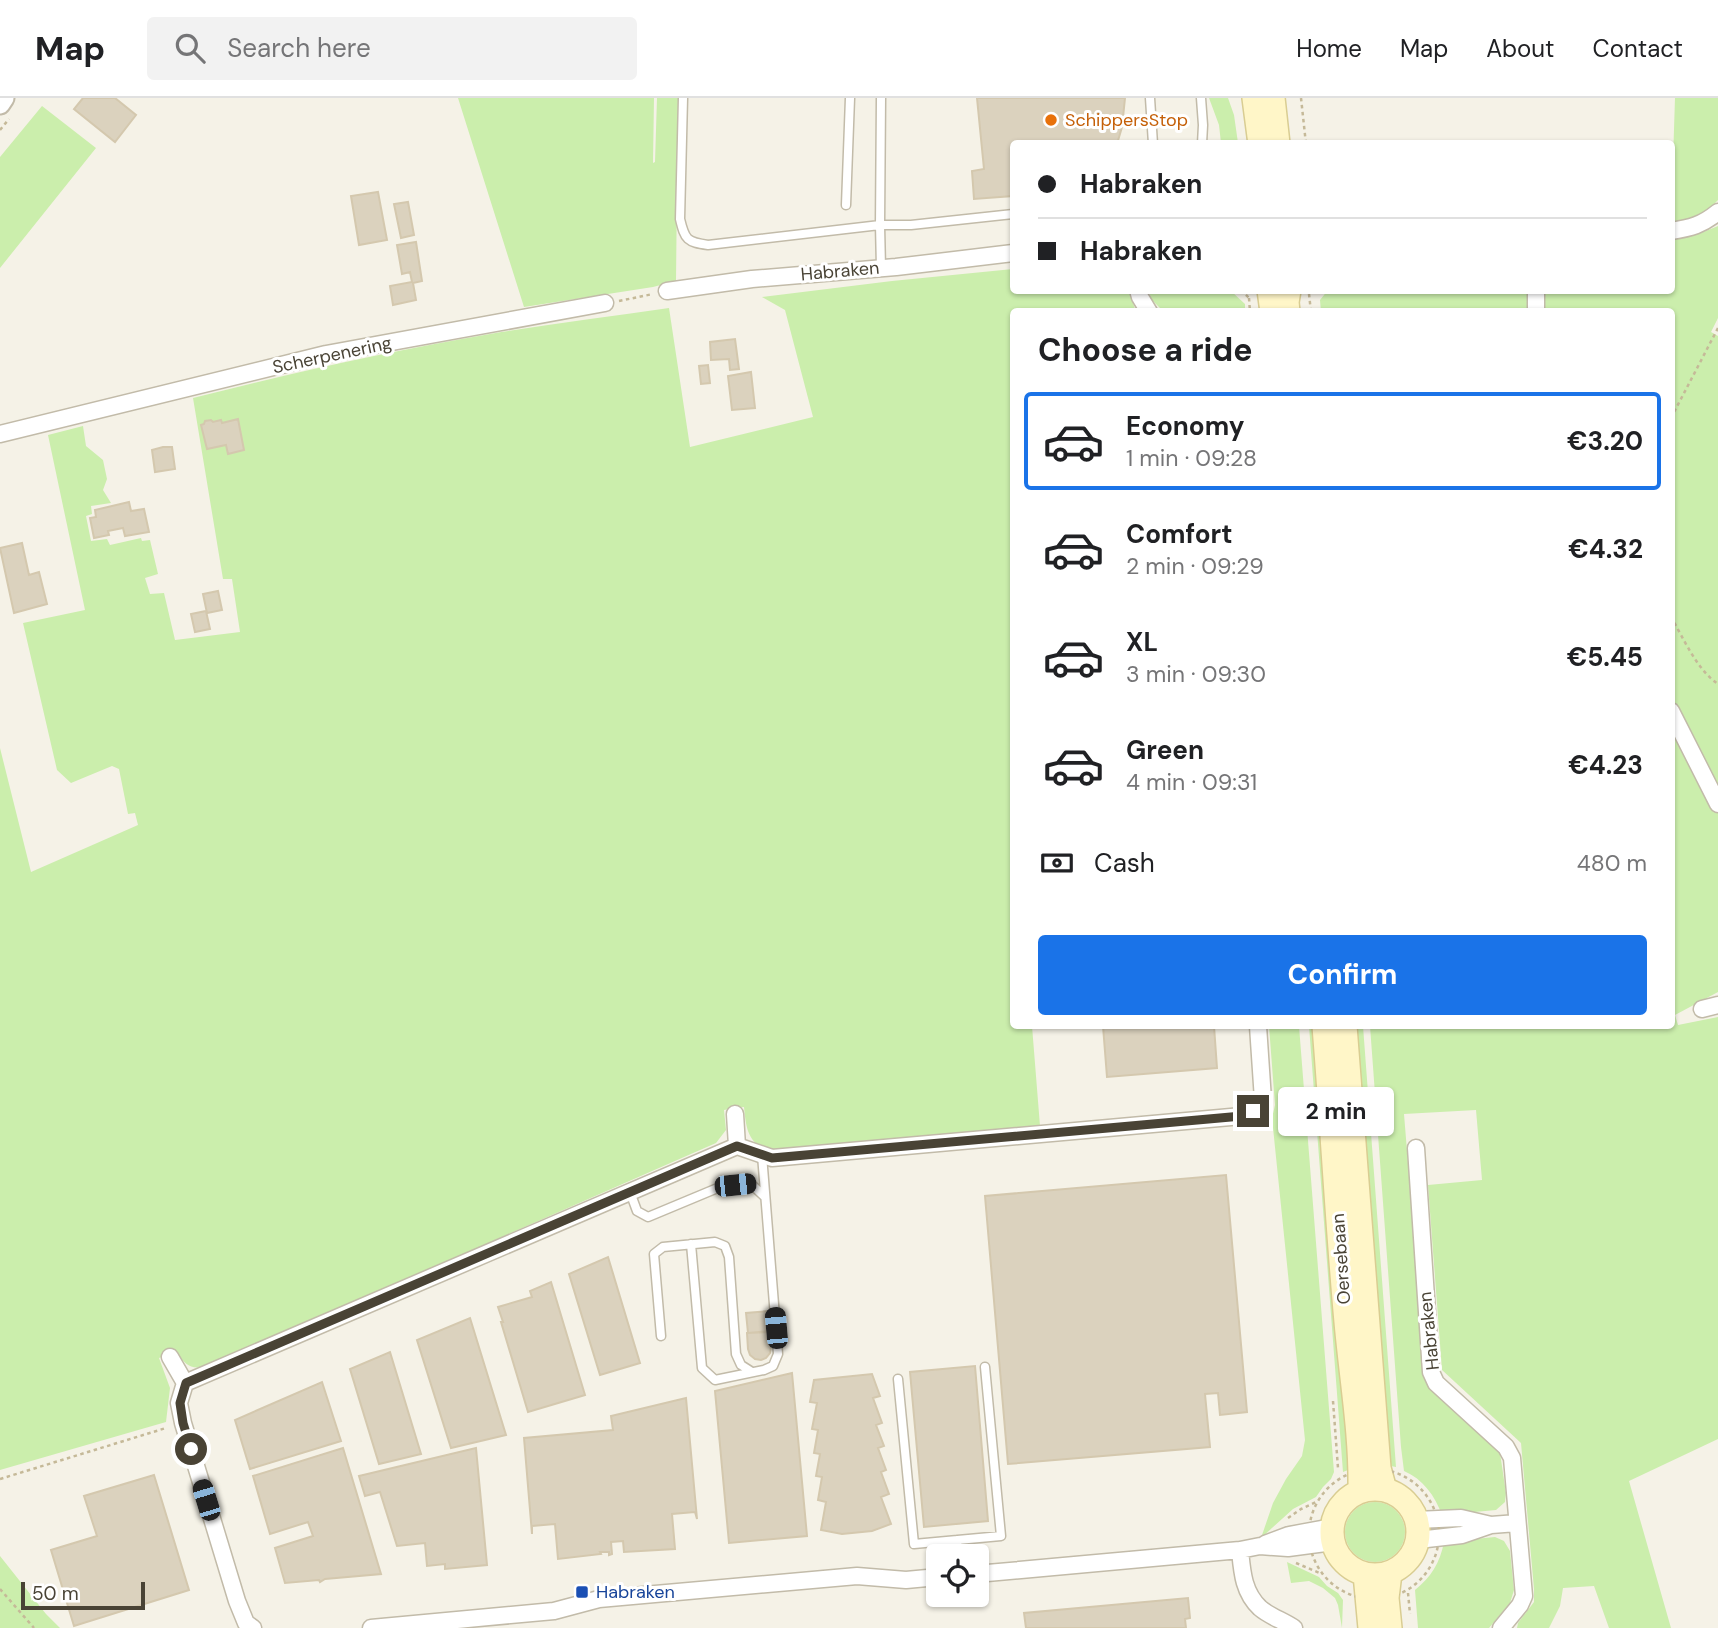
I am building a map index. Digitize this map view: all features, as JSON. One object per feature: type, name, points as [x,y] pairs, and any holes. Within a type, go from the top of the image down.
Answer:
[{"type":"main road","points":[[1254,98],[1259,140]]},
{"type":"main road","points":[[1273,98],[1278,140]]},
{"type":"main road","points":[[1288,308],[1287,302],[1297,294]]},
{"type":"main road","name":"Oersebaan","points":[[1324,1029],[1346,1323],[1356,1413],[1371,1480]]},
{"type":"main road","name":"Oersebaan","points":[[1345,1029],[1371,1480]]},
{"type":"main road","points":[[1371,1480],[1404,1500],[1428,1529],[1403,1566],[1377,1576],[1350,1568],[1339,1556],[1332,1535],[1340,1505],[1371,1480]]},
{"type":"main road","points":[[1390,1573],[1390,1628]]},
{"type":"main road","points":[[1365,1574],[1388,1595]]},
{"type":"main road","points":[[1370,1628],[1388,1595]]},
{"type":"street","points":[[0,104],[4,98]]},
{"type":"street","points":[[1675,230],[1690,229],[1718,212]]},
{"type":"street","name":"Habraken","points":[[667,291],[752,279],[1010,253]]},
{"type":"street","name":"Scherpenering","points":[[0,434],[326,354],[605,303]]},
{"type":"street","points":[[1675,719],[1718,804]]},
{"type":"street","points":[[186,1383],[737,1146],[772,1158],[1242,1116],[1253,1111],[1263,1100],[1258,1029]]},
{"type":"street","points":[[735,1114],[737,1146]]},
{"type":"street","name":"Habraken","points":[[1416,1148],[1431,1371],[1436,1383],[1506,1447],[1512,1458],[1524,1596],[1501,1628]]},
{"type":"street","points":[[170,1357],[186,1383],[180,1403],[183,1423],[237,1601],[246,1623],[253,1628]]},
{"type":"street","points":[[1428,1529],[1461,1518],[1491,1525],[1517,1523]]},
{"type":"street","points":[[989,1573],[1260,1546],[1288,1548],[1309,1538],[1332,1535]]},
{"type":"street","points":[[1240,1550],[1242,1575],[1247,1591],[1260,1608],[1294,1628]]},
{"type":"street","points":[[370,1628],[554,1611],[599,1599],[857,1576],[905,1580],[926,1578]]},
{"type":"lane","points":[[683,98],[680,219],[684,234],[691,243],[708,245],[880,225],[911,225],[1010,215]]},
{"type":"lane","points":[[846,205],[850,98]]},
{"type":"lane","points":[[881,98],[881,268]]},
{"type":"lane","points":[[1150,98],[1153,140]]},
{"type":"lane","points":[[1201,98],[1202,140]]},
{"type":"lane","points":[[691,1244],[702,1368],[715,1380],[772,1366],[778,1354],[762,1154]]},
{"type":"lane","points":[[630,1191],[637,1211],[648,1217],[720,1187],[750,1183],[765,1197]]},
{"type":"lane","points":[[661,1336],[654,1254],[663,1247],[715,1242],[725,1246],[729,1257],[736,1354],[741,1365],[752,1372]]},
{"type":"lane","points":[[898,1379],[914,1544],[1001,1536],[985,1367]]},
{"type":"lane","points":[[957,1540],[957,1544]]},
{"type":"path","points":[[1301,98],[1306,140]]},
{"type":"path","points":[[605,303],[667,291]]},
{"type":"path","points":[[1675,410],[1718,328]]},
{"type":"path","points":[[1675,625],[1711,680],[1718,684]]},
{"type":"path","points":[[0,1479],[183,1423]]},
{"type":"path","points":[[1399,1473],[1427,1496],[1428,1529],[1437,1548],[1430,1567],[1416,1583],[1388,1595],[1347,1593],[1329,1581],[1317,1565],[1309,1538],[1317,1502],[1339,1478],[1371,1480],[1399,1473]]},
{"type":"path","points":[[0,1589],[34,1628]]},
{"type":"path","points":[[1388,1595],[1410,1615]]},
{"type":"green space","points":[[458,98],[654,98],[653,163],[657,98],[678,98],[676,281],[524,307]]},
{"type":"green space","points":[[1209,98],[1228,98],[1238,140],[1221,140],[1219,125]]},
{"type":"green space","points":[[1675,98],[1718,98],[1718,200],[1697,216],[1675,222],[1675,140]]},
{"type":"green space","points":[[42,106],[96,148],[0,268],[0,157]]},
{"type":"green space","points":[[1718,226],[1718,318],[1711,332],[1718,336],[1718,992],[1675,1015],[1675,308],[1321,308],[1320,300],[1325,294],[1675,294],[1675,237],[1701,233]]},
{"type":"green space","points":[[1010,269],[1010,294],[1130,294],[1135,308],[1010,308],[1010,1029],[1032,1029],[1040,1126],[768,1150],[752,1138],[744,1107],[724,1110],[726,1130],[716,1143],[208,1366],[189,1366],[176,1352],[159,1358],[170,1388],[166,1422],[0,1470],[0,748],[31,872],[138,825],[135,813],[128,814],[119,769],[112,766],[71,783],[57,770],[23,623],[85,610],[48,435],[83,426],[86,446],[103,460],[107,479],[103,490],[111,503],[91,506],[92,514],[86,516],[91,541],[107,539],[110,545],[141,538],[142,541],[150,540],[158,574],[145,578],[150,594],[164,593],[175,640],[240,632],[232,579],[223,579],[193,398],[415,348],[512,330],[669,308],[690,447],[813,417],[785,310],[762,297]]},
{"type":"green space","points":[[1150,294],[1234,294],[1245,304],[1245,308],[1160,308]]},
{"type":"green space","points":[[1675,1015],[1678,1025],[1718,1017],[1718,1439],[1629,1481],[1671,1628],[1609,1628],[1594,1586],[1563,1588],[1560,1606],[1549,1628],[1517,1628],[1534,1602],[1521,1443],[1442,1370],[1428,1185],[1482,1180],[1476,1110],[1404,1114],[1424,1360],[1500,1453],[1505,1502],[1496,1510],[1442,1515],[1428,1489],[1404,1471],[1370,1029],[1675,1029]]},
{"type":"green space","points":[[1269,1029],[1299,1029],[1334,1472],[1316,1497],[1293,1509],[1261,1538],[1273,1503],[1302,1456],[1305,1440],[1272,1118],[1275,1105]]},
{"type":"green space","points":[[1309,1029],[1321,1029],[1358,1466],[1343,1472]]},
{"type":"green space","points":[[1352,1029],[1363,1029],[1396,1467],[1385,1465]]},
{"type":"green space","points":[[1375,1502],[1396,1511],[1405,1532],[1396,1553],[1375,1562],[1354,1553],[1345,1532],[1354,1511]]},
{"type":"green space","points":[[1495,1537],[1504,1541],[1510,1551],[1514,1590],[1510,1603],[1489,1628],[1418,1628],[1415,1590],[1434,1569],[1444,1542]]},
{"type":"green space","points":[[0,1556],[46,1614],[60,1628],[0,1628]]},
{"type":"green space","points":[[1287,1562],[1319,1577],[1338,1593],[1343,1600],[1342,1628],[1335,1598],[1309,1581],[1291,1583]]},
{"type":"building","points":[[83,98],[115,98],[136,115],[115,142],[74,109]]},
{"type":"building","points":[[977,98],[1125,98],[1118,140],[1010,140],[1010,196],[974,199],[972,171],[984,169]]},
{"type":"building","points":[[378,192],[387,240],[359,245],[351,196]]},
{"type":"building","points":[[408,202],[414,235],[401,238],[394,204]]},
{"type":"building","points":[[416,242],[422,281],[413,283],[416,300],[393,305],[390,286],[412,282],[410,272],[402,274],[397,245]]},
{"type":"building","points":[[735,339],[739,369],[730,370],[729,359],[711,360],[710,342]]},
{"type":"building","points":[[708,365],[710,383],[701,384],[699,366]]},
{"type":"building","points":[[751,372],[755,408],[732,410],[728,376]]},
{"type":"building","points":[[238,419],[244,450],[228,454],[226,445],[207,449],[201,425],[205,421],[221,420],[222,423]]},
{"type":"building","points":[[172,447],[175,469],[155,472],[152,450]]},
{"type":"building","points":[[129,502],[131,511],[144,509],[149,532],[125,536],[123,528],[94,538],[90,518],[96,517],[95,510]]},
{"type":"building","points":[[22,543],[29,575],[39,572],[47,604],[14,613],[0,548]]},
{"type":"building","points":[[218,591],[222,610],[207,613],[203,594]]},
{"type":"building","points":[[206,611],[210,629],[195,632],[191,614]]},
{"type":"building","points":[[1103,1029],[1214,1029],[1217,1068],[1107,1077]]},
{"type":"building","points":[[1226,1175],[1247,1412],[1220,1415],[1218,1393],[1205,1394],[1210,1447],[1008,1464],[985,1196]]},
{"type":"building","points":[[608,1257],[640,1363],[600,1375],[569,1274]]},
{"type":"building","points":[[551,1282],[585,1395],[528,1412],[498,1307],[532,1297],[530,1291]]},
{"type":"building","points":[[769,1311],[770,1331],[748,1333],[746,1313]]},
{"type":"building","points":[[470,1318],[506,1435],[451,1448],[417,1340]]},
{"type":"building","points":[[769,1332],[770,1353],[761,1360],[755,1359],[748,1349],[747,1333]]},
{"type":"building","points":[[390,1352],[421,1454],[379,1464],[350,1369]]},
{"type":"building","points":[[975,1366],[988,1521],[924,1527],[910,1372]]},
{"type":"building","points":[[792,1373],[807,1536],[729,1543],[715,1391]]},
{"type":"building","points":[[872,1374],[880,1396],[873,1398],[882,1423],[876,1425],[884,1446],[878,1448],[886,1470],[881,1472],[889,1494],[881,1497],[891,1524],[872,1531],[842,1534],[821,1530],[826,1502],[818,1500],[822,1477],[816,1476],[820,1454],[814,1453],[818,1430],[812,1429],[817,1403],[810,1402],[814,1380]]},
{"type":"building","points":[[322,1382],[341,1441],[250,1469],[235,1420]]},
{"type":"building","points":[[686,1398],[697,1519],[695,1512],[672,1514],[675,1549],[624,1552],[623,1541],[611,1542],[612,1554],[609,1555],[609,1552],[600,1552],[601,1554],[558,1559],[555,1524],[532,1526],[532,1534],[524,1438],[613,1430],[611,1416]]},
{"type":"building","points":[[343,1448],[381,1574],[325,1579],[320,1582],[285,1583],[275,1548],[313,1536],[308,1522],[270,1534],[253,1476]]},
{"type":"building","points":[[476,1448],[487,1565],[445,1569],[445,1564],[427,1566],[425,1543],[397,1546],[380,1492],[365,1496],[359,1476]]},
{"type":"building","points":[[154,1475],[189,1590],[74,1626],[51,1550],[97,1536],[84,1496]]},
{"type":"building","points":[[1188,1598],[1190,1618],[1185,1619],[1186,1628],[1026,1628],[1024,1613]]},
{"type":"place","name":"SchippersStop","points":[[1051,120]]},
{"type":"place","name":"Habraken","points":[[582,1592]]},
{"type":"route","points":[[191,1449],[180,1403],[186,1383],[737,1146],[772,1158],[1242,1116],[1253,1111]]}]
